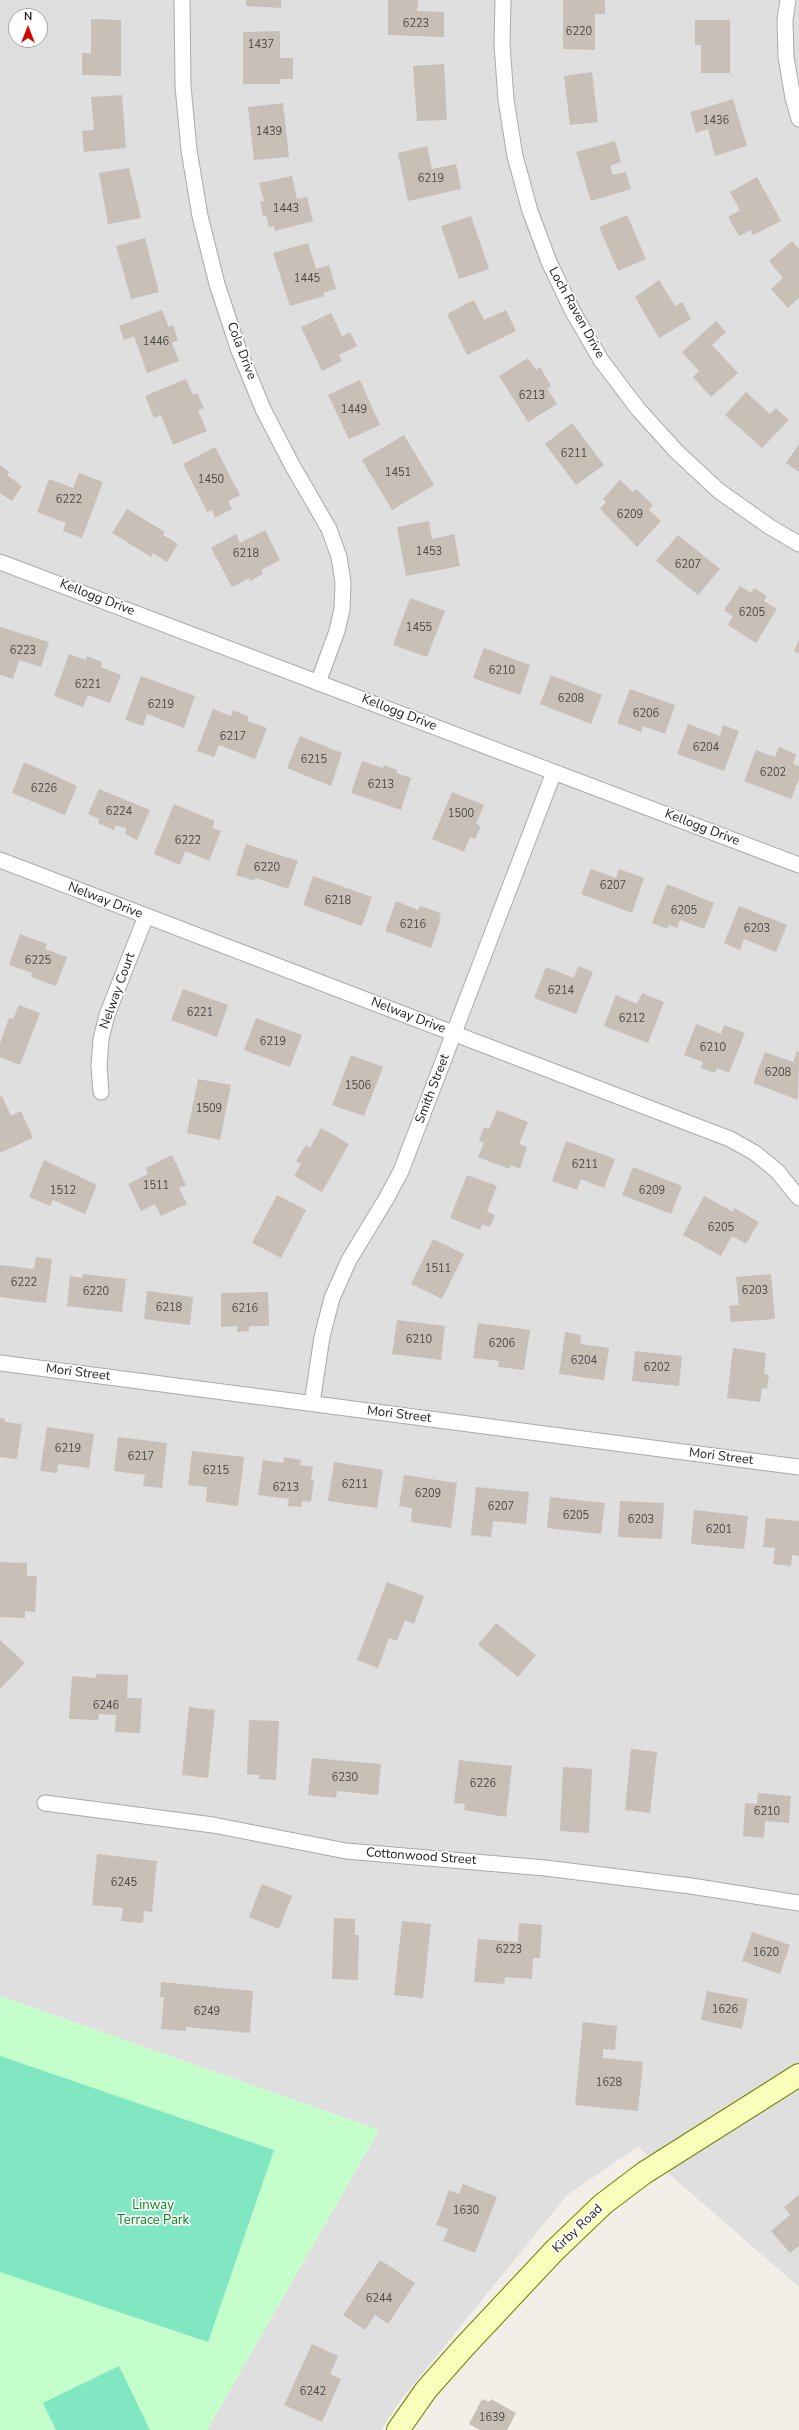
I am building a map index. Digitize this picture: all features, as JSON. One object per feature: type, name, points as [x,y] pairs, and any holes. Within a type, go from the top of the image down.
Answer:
[{"type":"main road","name":"Kirby Road","points":[[398,2430],[426,2390],[464,2347],[554,2251],[603,2204],[644,2173],[799,2075]]},
{"type":"street","name":"Cola Drive","points":[[182,0],[183,86],[189,150],[200,216],[217,284],[238,348],[263,408],[292,465],[329,529],[339,557],[343,582],[342,609],[337,632],[318,682]]},
{"type":"street","name":"Loch Raven Drive","points":[[503,0],[502,44],[506,100],[515,156],[538,233],[549,262],[573,312],[610,372],[638,408],[676,451],[719,491],[770,527],[799,544]]},
{"type":"street","points":[[788,0],[785,20],[786,57],[793,98],[799,119]]},
{"type":"street","name":"Kellogg Drive","points":[[0,562],[799,865]]},
{"type":"street","name":"Smith Street","points":[[312,1403],[322,1337],[332,1298],[349,1260],[386,1199],[400,1171],[455,1033],[554,772]]},
{"type":"street","name":"Nelway Drive","points":[[0,860],[730,1139],[755,1153],[777,1171],[799,1198]]},
{"type":"street","name":"Nelway Court","points":[[101,1092],[99,1066],[101,1039],[107,1015],[146,916]]},
{"type":"street","name":"Mori Street","points":[[0,1363],[799,1467]]},
{"type":"street","name":"Cottonwood Street","points":[[45,1803],[213,1825],[346,1851],[545,1868],[691,1886],[799,1903]]},
{"type":"shaded area","points":[[0,0],[799,0],[799,2287],[638,2147],[567,2195],[400,2401],[381,2430],[207,2430],[379,2130],[0,1996]]},
{"type":"green space","name":"Linway Terrace Park","points":[[0,1996],[379,2130],[207,2430],[0,2430]]},
{"type":"green space","points":[[0,2056],[274,2150],[208,2342],[0,2272]]},
{"type":"green space","points":[[119,2366],[150,2430],[56,2430],[43,2403]]},
{"type":"building","points":[[246,0],[281,0],[281,8],[246,6]]},
{"type":"building","points":[[388,0],[418,0],[417,11],[444,12],[444,37],[388,35]]},
{"type":"building","points":[[563,0],[605,0],[605,14],[595,14],[595,50],[563,49]]},
{"type":"building","points":[[91,19],[121,20],[121,76],[82,75],[82,53],[91,53]]},
{"type":"building","points":[[695,20],[730,20],[730,73],[701,73],[701,45],[695,45]]},
{"type":"building","points":[[280,31],[280,58],[293,58],[293,79],[280,79],[280,84],[243,84],[243,32]]},
{"type":"building","points":[[444,64],[447,120],[417,121],[413,66]]},
{"type":"building","points":[[592,72],[598,122],[570,125],[564,76]]},
{"type":"building","points":[[122,95],[126,148],[84,152],[82,131],[94,130],[91,97]]},
{"type":"building","points":[[733,99],[747,146],[715,156],[708,129],[696,133],[690,112]]},
{"type":"building","points":[[283,103],[289,157],[254,160],[248,107]]},
{"type":"building","points":[[615,141],[621,162],[610,166],[613,175],[626,172],[631,189],[591,201],[576,152]]},
{"type":"building","points":[[427,146],[432,169],[456,164],[461,189],[408,201],[398,153]]},
{"type":"building","points":[[129,168],[141,218],[108,224],[99,173]]},
{"type":"building","points":[[292,176],[297,199],[307,197],[313,221],[275,231],[274,226],[269,227],[266,215],[263,216],[260,202],[264,201],[259,183]]},
{"type":"building","points":[[757,177],[781,221],[753,235],[751,230],[739,236],[728,217],[740,210],[730,192]]},
{"type":"building","points":[[627,215],[646,259],[618,271],[599,227]]},
{"type":"building","points":[[471,216],[489,269],[459,279],[441,226]]},
{"type":"building","points":[[145,238],[159,292],[131,299],[116,246]]},
{"type":"building","points":[[792,241],[799,249],[799,298],[788,308],[771,289],[783,278],[769,261]]},
{"type":"building","points":[[308,243],[316,269],[329,265],[336,289],[323,293],[324,296],[290,306],[273,253]]},
{"type":"building","points":[[659,280],[675,306],[682,302],[691,319],[659,338],[635,297]]},
{"type":"building","points":[[474,300],[484,320],[506,310],[516,331],[467,355],[447,314]]},
{"type":"building","points":[[162,310],[169,327],[173,325],[178,340],[172,343],[179,361],[147,373],[134,336],[124,340],[119,326]]},
{"type":"building","points":[[331,313],[342,336],[350,332],[357,346],[339,355],[342,361],[322,371],[301,327]]},
{"type":"building","points":[[716,321],[726,332],[712,345],[738,373],[711,397],[693,377],[699,371],[682,352]]},
{"type":"building","points":[[528,358],[536,370],[540,367],[551,386],[547,388],[557,404],[528,422],[499,376]]},
{"type":"building","points":[[186,379],[193,395],[197,393],[204,408],[198,410],[207,431],[173,445],[161,415],[154,418],[145,396]]},
{"type":"building","points":[[360,380],[380,425],[349,439],[328,395]]},
{"type":"building","points":[[746,392],[770,414],[776,408],[789,420],[762,448],[725,415]]},
{"type":"building","points":[[572,423],[604,465],[576,485],[545,444]]},
{"type":"building","points":[[404,435],[434,485],[392,510],[362,460]]},
{"type":"building","points":[[799,444],[799,472],[786,463]]},
{"type":"building","points":[[215,447],[240,495],[228,501],[232,509],[215,518],[212,510],[207,512],[183,464]]},
{"type":"building","points":[[0,465],[9,472],[7,475],[22,486],[12,501],[0,493]]},
{"type":"building","points":[[79,473],[103,482],[82,538],[63,531],[66,523],[37,512],[49,479],[73,488]]},
{"type":"building","points":[[620,480],[633,492],[636,489],[653,505],[649,510],[661,521],[637,547],[600,509],[606,502],[603,499]]},
{"type":"building","points":[[127,509],[165,532],[163,535],[178,544],[167,562],[153,553],[151,557],[112,533]]},
{"type":"building","points":[[429,521],[432,539],[454,534],[460,566],[406,576],[397,527]]},
{"type":"building","points":[[265,530],[280,560],[261,570],[263,574],[250,581],[249,578],[232,587],[211,548],[236,534],[240,543]]},
{"type":"building","points":[[678,535],[720,569],[698,595],[656,561]]},
{"type":"building","points":[[740,586],[751,593],[754,588],[767,596],[764,601],[777,609],[756,643],[728,625],[733,616],[724,610]]},
{"type":"building","points":[[410,598],[445,611],[427,657],[393,645]]},
{"type":"building","points":[[0,627],[49,642],[41,667],[19,660],[13,679],[0,675]]},
{"type":"building","points":[[799,640],[799,653],[794,651]]},
{"type":"building","points":[[484,648],[530,665],[520,695],[473,678]]},
{"type":"building","points":[[69,654],[86,660],[87,656],[102,662],[101,667],[121,675],[110,703],[88,695],[83,707],[54,696]]},
{"type":"building","points":[[551,675],[602,695],[591,724],[540,704]]},
{"type":"building","points":[[141,676],[195,696],[184,728],[147,714],[143,726],[125,720]]},
{"type":"building","points":[[630,689],[675,705],[665,734],[643,726],[641,732],[617,723]]},
{"type":"building","points":[[213,709],[231,716],[233,710],[249,717],[247,721],[267,728],[255,759],[219,745],[214,757],[197,751]]},
{"type":"building","points":[[688,724],[720,736],[723,725],[739,731],[724,771],[677,754]]},
{"type":"building","points":[[300,736],[342,753],[331,786],[287,768]]},
{"type":"building","points":[[779,747],[796,754],[793,764],[799,766],[799,779],[791,799],[744,781],[756,750],[775,757]]},
{"type":"building","points":[[362,761],[383,768],[384,765],[397,770],[396,773],[411,778],[401,810],[351,793]]},
{"type":"building","points":[[24,762],[77,786],[65,815],[12,793]]},
{"type":"building","points":[[99,789],[150,810],[137,840],[125,834],[127,829],[116,825],[114,830],[98,823],[99,819],[88,814]]},
{"type":"building","points":[[452,792],[484,805],[476,824],[481,826],[475,839],[470,837],[464,852],[432,839]]},
{"type":"building","points":[[174,804],[215,821],[212,828],[221,831],[209,861],[185,851],[180,865],[154,854]]},
{"type":"building","points":[[246,844],[298,861],[288,889],[256,878],[255,881],[236,875]]},
{"type":"building","points":[[591,869],[616,878],[619,869],[644,878],[632,913],[581,894]]},
{"type":"building","points":[[313,876],[372,897],[362,926],[303,905]]},
{"type":"building","points":[[667,884],[714,903],[704,929],[680,920],[677,928],[669,925],[667,929],[652,923]]},
{"type":"building","points":[[396,901],[418,910],[420,906],[441,913],[439,918],[441,919],[431,948],[385,931]]},
{"type":"building","points":[[739,906],[787,925],[776,952],[744,939],[740,950],[724,943]]},
{"type":"building","points":[[20,934],[47,944],[45,949],[67,957],[56,986],[31,977],[32,973],[9,965]]},
{"type":"building","points":[[578,966],[593,972],[576,1014],[534,998],[546,967],[574,978]]},
{"type":"building","points":[[183,989],[228,1005],[217,1037],[171,1020]]},
{"type":"building","points":[[642,993],[664,1002],[648,1043],[604,1026],[616,995],[637,1004]]},
{"type":"building","points":[[19,1005],[40,1013],[20,1065],[0,1057],[0,1043],[9,1018],[13,1019]]},
{"type":"building","points":[[256,1018],[302,1035],[290,1067],[244,1050]]},
{"type":"building","points":[[696,1024],[721,1034],[724,1025],[745,1033],[729,1073],[717,1068],[715,1073],[701,1068],[703,1062],[684,1055]]},
{"type":"building","points":[[797,1051],[799,1052],[798,1100],[753,1083],[765,1052],[793,1062]]},
{"type":"building","points":[[351,1055],[383,1067],[364,1116],[332,1105]]},
{"type":"building","points":[[198,1079],[231,1085],[220,1140],[187,1133]]},
{"type":"building","points":[[2,1096],[11,1116],[21,1111],[33,1138],[0,1153],[0,1097]]},
{"type":"building","points":[[497,1110],[528,1122],[519,1144],[527,1147],[520,1169],[511,1165],[509,1169],[478,1157],[484,1143],[479,1141],[484,1127],[489,1129]]},
{"type":"building","points":[[321,1128],[349,1144],[322,1192],[294,1176],[301,1164],[296,1161],[306,1145],[310,1148]]},
{"type":"building","points":[[566,1141],[615,1159],[604,1188],[581,1179],[577,1190],[552,1181]]},
{"type":"building","points":[[172,1155],[186,1185],[179,1188],[187,1204],[161,1216],[155,1204],[141,1211],[128,1184],[148,1174],[146,1168]]},
{"type":"building","points":[[44,1160],[97,1185],[85,1214],[53,1200],[50,1206],[29,1197]]},
{"type":"building","points":[[633,1167],[682,1186],[671,1214],[622,1195]]},
{"type":"building","points":[[467,1175],[497,1186],[487,1211],[495,1215],[490,1227],[482,1224],[480,1230],[450,1218]]},
{"type":"building","points":[[277,1195],[306,1210],[281,1258],[252,1243]]},
{"type":"building","points":[[704,1196],[733,1212],[734,1208],[759,1222],[746,1244],[732,1236],[721,1256],[683,1235]]},
{"type":"building","points":[[433,1239],[464,1254],[442,1299],[411,1284]]},
{"type":"building","points":[[36,1257],[52,1259],[46,1303],[0,1297],[0,1265],[34,1269]]},
{"type":"building","points":[[83,1274],[126,1279],[122,1312],[67,1306],[70,1276],[82,1278]]},
{"type":"building","points":[[771,1274],[775,1319],[731,1322],[729,1306],[739,1305],[736,1277]]},
{"type":"building","points":[[147,1291],[193,1297],[190,1325],[144,1319]]},
{"type":"building","points":[[268,1292],[269,1326],[249,1326],[249,1331],[237,1332],[237,1326],[221,1327],[221,1293]]},
{"type":"building","points":[[397,1320],[445,1326],[441,1360],[392,1354]]},
{"type":"building","points":[[478,1323],[530,1330],[524,1370],[498,1367],[499,1361],[473,1358]]},
{"type":"building","points":[[565,1332],[581,1335],[580,1344],[609,1348],[604,1380],[559,1374]]},
{"type":"building","points":[[733,1348],[766,1353],[764,1374],[769,1375],[767,1389],[762,1388],[760,1402],[727,1398]]},
{"type":"building","points":[[635,1351],[682,1356],[679,1386],[632,1381]]},
{"type":"building","points":[[0,1418],[5,1419],[5,1422],[22,1424],[17,1459],[0,1457]]},
{"type":"building","points":[[47,1427],[94,1434],[89,1468],[58,1464],[57,1473],[40,1471]]},
{"type":"building","points":[[118,1437],[167,1443],[162,1488],[143,1486],[145,1475],[114,1471]]},
{"type":"building","points":[[192,1451],[244,1457],[238,1506],[206,1502],[207,1487],[188,1485]]},
{"type":"building","points":[[284,1457],[301,1460],[300,1465],[313,1467],[311,1480],[314,1480],[311,1502],[302,1501],[301,1507],[288,1506],[289,1499],[258,1495],[263,1460],[283,1463]]},
{"type":"building","points":[[334,1462],[383,1470],[377,1508],[328,1501]]},
{"type":"building","points":[[404,1475],[457,1483],[451,1528],[411,1522],[412,1508],[399,1506]]},
{"type":"building","points":[[476,1487],[529,1492],[526,1524],[493,1521],[491,1537],[471,1535]]},
{"type":"building","points":[[550,1497],[605,1503],[601,1534],[547,1528]]},
{"type":"building","points":[[620,1501],[664,1503],[662,1539],[618,1537]]},
{"type":"building","points":[[694,1510],[748,1516],[744,1549],[691,1544]]},
{"type":"building","points":[[766,1518],[799,1521],[799,1556],[792,1555],[791,1566],[773,1564],[775,1548],[763,1547]]},
{"type":"building","points":[[0,1562],[27,1563],[27,1576],[37,1576],[35,1612],[25,1611],[25,1618],[0,1617]]},
{"type":"building","points":[[387,1582],[424,1596],[414,1624],[405,1620],[397,1641],[389,1638],[378,1668],[357,1660]]},
{"type":"building","points":[[496,1623],[536,1655],[518,1677],[478,1645]]},
{"type":"building","points":[[0,1640],[25,1663],[0,1689]]},
{"type":"building","points":[[96,1674],[128,1675],[127,1698],[142,1698],[140,1733],[115,1732],[116,1715],[99,1714],[98,1720],[69,1719],[72,1676],[96,1678]]},
{"type":"building","points":[[189,1707],[215,1710],[208,1778],[182,1775]]},
{"type":"building","points":[[249,1720],[279,1721],[276,1780],[259,1779],[259,1775],[247,1774]]},
{"type":"building","points":[[631,1749],[657,1752],[650,1813],[625,1810]]},
{"type":"building","points":[[312,1758],[381,1764],[378,1795],[337,1791],[336,1798],[308,1795]]},
{"type":"building","points":[[459,1760],[512,1766],[506,1817],[464,1810],[465,1804],[454,1803]]},
{"type":"building","points":[[563,1767],[592,1769],[589,1833],[560,1831]]},
{"type":"building","points":[[758,1793],[791,1796],[789,1823],[765,1821],[764,1838],[743,1836],[745,1803],[757,1804]]},
{"type":"building","points":[[97,1854],[157,1861],[152,1912],[144,1911],[143,1923],[121,1921],[123,1908],[92,1905]]},
{"type":"building","points":[[262,1884],[292,1896],[279,1929],[249,1917]]},
{"type":"building","points":[[334,1918],[355,1919],[355,1935],[359,1935],[358,1980],[332,1979]]},
{"type":"building","points":[[402,1921],[431,1924],[423,1998],[394,1995]]},
{"type":"building","points":[[519,1923],[542,1925],[540,1958],[533,1958],[532,1979],[505,1977],[504,1984],[474,1982],[478,1939],[518,1942]]},
{"type":"building","points":[[752,1932],[790,1945],[780,1974],[742,1961]]},
{"type":"building","points":[[161,1982],[253,1991],[250,2033],[186,2027],[186,2031],[161,2029],[164,1997],[160,1997]]},
{"type":"building","points":[[707,1991],[748,1999],[742,2029],[701,2020]]},
{"type":"building","points":[[583,2022],[617,2026],[615,2050],[603,2049],[603,2058],[643,2062],[638,2111],[575,2105]]},
{"type":"building","points":[[463,2184],[497,2197],[475,2253],[443,2241],[448,2229],[436,2225],[449,2190],[459,2194]]},
{"type":"building","points":[[799,2195],[799,2246],[790,2253],[771,2231],[790,2215],[784,2207]]},
{"type":"building","points":[[380,2260],[415,2283],[388,2324],[375,2315],[365,2330],[343,2315]]},
{"type":"building","points":[[312,2344],[338,2356],[330,2374],[341,2379],[322,2422],[284,2405]]},
{"type":"building","points":[[482,2399],[489,2402],[491,2399],[516,2413],[507,2430],[480,2430],[469,2424]]}]
